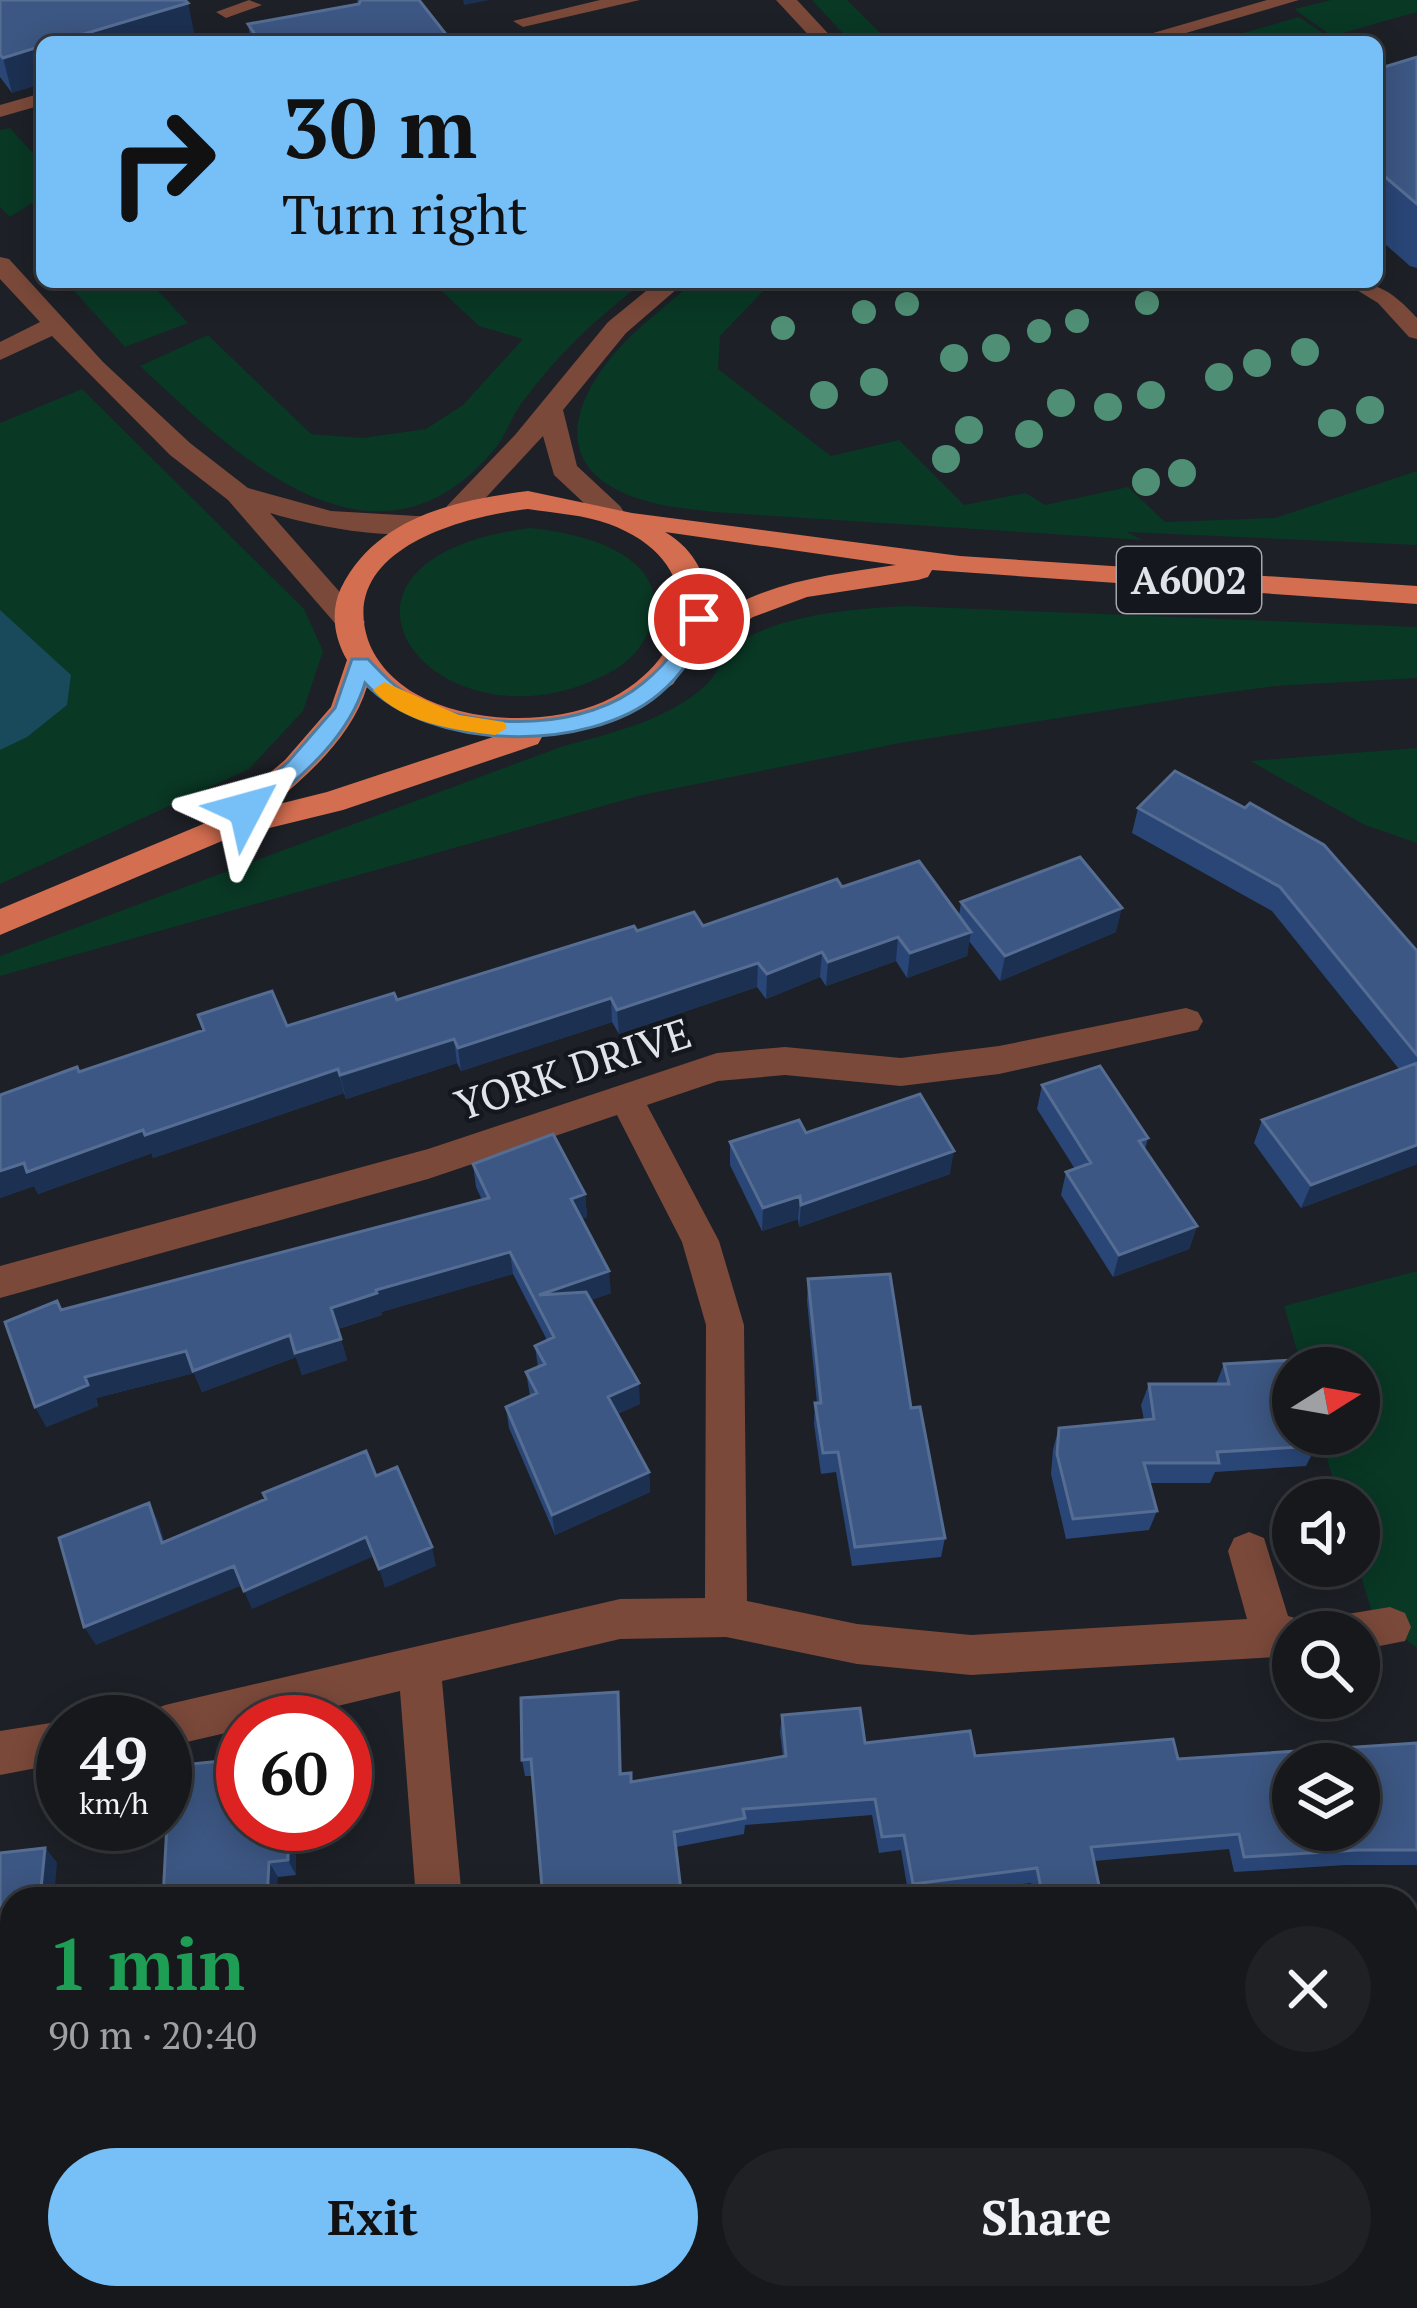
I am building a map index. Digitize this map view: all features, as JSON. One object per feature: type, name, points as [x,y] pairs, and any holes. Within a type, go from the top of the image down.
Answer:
[{"type":"main road","name":"A6002","points":[[350,622],[356,587],[370,563],[424,523],[457,512],[528,500],[960,565],[1417,596]]},
{"type":"main road","name":"A6002","points":[[617,515],[669,545],[691,575],[699,619],[688,650]]},
{"type":"main road","name":"A6002","points":[[0,923],[221,830],[332,802],[623,706],[649,690],[688,650],[743,610],[802,588],[960,565]]},
{"type":"main road","points":[[350,622],[351,642],[360,664]]},
{"type":"main road","name":"A6002","points":[[221,830],[296,768],[345,710],[360,664],[386,691],[412,707],[456,723],[510,729],[565,725]]},
{"type":"street","points":[[0,264],[54,325],[180,449],[238,494],[350,622]]},
{"type":"street","points":[[457,512],[550,410],[600,341],[663,288]]},
{"type":"street","points":[[0,352],[54,325]]},
{"type":"street","points":[[550,410],[564,469],[617,515]]},
{"type":"street","points":[[238,494],[316,520],[366,526],[424,523]]},
{"type":"street","name":"YORK DRIVE","points":[[0,1282],[428,1164],[717,1067],[785,1061],[901,1072],[999,1060],[1186,1022]]},
{"type":"street","points":[[627,1100],[700,1241],[725,1325],[726,1617]]},
{"type":"street","points":[[1250,1550],[1273,1611]]},
{"type":"street","points":[[192,1720],[620,1619],[726,1617],[857,1645],[971,1655],[1272,1638]]},
{"type":"street","points":[[1380,1628],[1390,1627]]},
{"type":"street","points":[[419,1667],[438,1887]]},
{"type":"street","points":[[0,1753],[36,1747]]},
{"type":"lane","points":[[523,22],[630,0]]},
{"type":"lane","points":[[786,0],[820,36]]},
{"type":"lane","points":[[1154,36],[1288,0]]},
{"type":"lane","points":[[226,12],[252,5]]},
{"type":"lane","points":[[0,111],[36,101]]},
{"type":"lane","points":[[1367,288],[1386,298],[1417,332]]},
{"type":"green space","points":[[812,0],[847,0],[883,36],[845,36]]},
{"type":"green space","points":[[1331,0],[1417,0],[1417,12],[1332,36],[1294,9]]},
{"type":"green space","points":[[1299,17],[1327,36],[1234,36]]},
{"type":"green space","points":[[10,128],[36,156],[36,207],[32,203],[10,217],[0,207],[0,130]]},
{"type":"green space","points":[[71,288],[156,288],[188,323],[125,347]]},
{"type":"green space","points":[[438,288],[637,288],[548,370],[493,451],[448,491],[401,509],[354,509],[308,494],[262,469],[218,437],[140,366],[208,335],[311,434],[362,438],[426,429],[463,405],[523,339],[479,326]]},
{"type":"green space","points":[[686,288],[766,288],[720,336],[718,369],[831,456],[899,440],[964,505],[1026,493],[1045,505],[1128,487],[1165,522],[1275,518],[1417,471],[1417,545],[1126,532],[1143,540],[714,512],[650,502],[595,475],[582,457],[577,436],[589,390],[640,327]]},
{"type":"green space","points":[[82,389],[304,609],[323,651],[303,711],[249,769],[0,884],[0,423]]},
{"type":"green space","points":[[530,528],[598,543],[637,566],[650,582],[654,603],[644,640],[616,669],[552,693],[493,694],[445,677],[412,649],[400,614],[412,578],[454,548]]},
{"type":"green space","points":[[905,606],[1417,627],[1417,678],[1276,686],[1186,698],[900,743],[642,795],[0,976],[0,956],[563,746],[658,716],[707,684],[727,654],[752,635],[817,615]]},
{"type":"green space","points":[[1417,748],[1417,843],[1365,825],[1250,761]]},
{"type":"green space","points":[[1417,1271],[1417,1648],[1380,1619],[1380,1611],[1371,1611],[1364,1587],[1380,1587],[1380,1479],[1333,1479],[1326,1455],[1380,1455],[1380,1347],[1296,1347],[1284,1306]]},
{"type":"water","points":[[0,610],[71,675],[67,705],[27,737],[0,750]]},
{"type":"building","points":[[0,0],[188,3],[77,36],[36,36],[36,48],[0,55]]},
{"type":"building","points":[[361,0],[419,0],[447,36],[256,36],[248,24]]},
{"type":"building","points":[[1417,57],[1417,204],[1383,175],[1383,67]]},
{"type":"building","points":[[1175,771],[1245,808],[1250,803],[1324,845],[1417,951],[1417,1055],[1280,887],[1138,808]]},
{"type":"building","points":[[1080,857],[1122,908],[1005,956],[961,902]]},
{"type":"building","points":[[919,861],[971,932],[910,953],[898,937],[828,962],[822,952],[767,974],[758,963],[617,1010],[611,998],[458,1048],[454,1039],[340,1075],[338,1069],[27,1172],[24,1163],[0,1171],[0,1095],[204,1030],[198,1015],[272,991],[287,1026],[394,993],[397,1000],[634,926],[637,931],[694,912],[703,926],[837,879],[842,887]]},
{"type":"building","points":[[1417,1063],[1417,1145],[1311,1185],[1262,1120]]},
{"type":"building","points":[[1100,1066],[1148,1138],[1139,1141],[1197,1226],[1119,1255],[1066,1172],[1091,1163],[1042,1085]]},
{"type":"building","points":[[920,1094],[954,1151],[801,1205],[800,1196],[763,1208],[730,1142],[799,1120],[806,1133]]},
{"type":"building","points":[[553,1134],[585,1194],[571,1199],[609,1271],[539,1295],[586,1292],[639,1383],[608,1397],[649,1472],[552,1515],[506,1407],[537,1393],[526,1372],[545,1364],[535,1346],[554,1337],[510,1252],[376,1290],[331,1308],[341,1339],[295,1353],[290,1335],[193,1371],[186,1351],[85,1377],[88,1385],[35,1407],[5,1322],[57,1301],[61,1310],[489,1198],[473,1164]]},
{"type":"building","points":[[890,1274],[911,1408],[920,1407],[945,1538],[855,1547],[838,1452],[823,1453],[815,1403],[821,1403],[808,1279]]},
{"type":"building","points":[[1272,1361],[1272,1449],[1217,1452],[1219,1463],[1144,1463],[1157,1511],[1073,1519],[1057,1454],[1059,1428],[1154,1419],[1149,1384],[1229,1384],[1224,1364]]},
{"type":"building","points":[[366,1451],[376,1476],[397,1467],[432,1547],[379,1569],[366,1537],[244,1591],[234,1566],[84,1627],[59,1538],[149,1503],[162,1543],[266,1499],[263,1493]]},
{"type":"building","points":[[618,1692],[620,1774],[631,1773],[631,1782],[786,1756],[782,1715],[860,1708],[865,1743],[970,1731],[975,1756],[1173,1739],[1178,1759],[1272,1753],[1272,1851],[1342,1851],[1244,1857],[1239,1834],[1091,1847],[1099,1887],[1041,1887],[1037,1868],[913,1884],[904,1835],[882,1837],[875,1799],[743,1809],[745,1818],[674,1832],[681,1887],[542,1887],[531,1759],[522,1760],[521,1698]]},
{"type":"building","points":[[1417,1743],[1417,1850],[1380,1850],[1380,1745]]},
{"type":"building","points":[[216,1762],[216,1851],[288,1851],[288,1860],[269,1862],[268,1887],[164,1887],[166,1851],[192,1851],[192,1764]]},
{"type":"building","points":[[45,1851],[41,1887],[0,1887],[0,1853]]},
{"type":"slow traffic","points":[[384,690],[412,707],[456,723],[495,728]]},
{"type":"route","points":[[246,809],[296,768],[345,710],[360,664],[386,691],[412,707],[456,723],[510,729],[565,725],[623,706],[649,690],[688,650],[699,619]]}]
